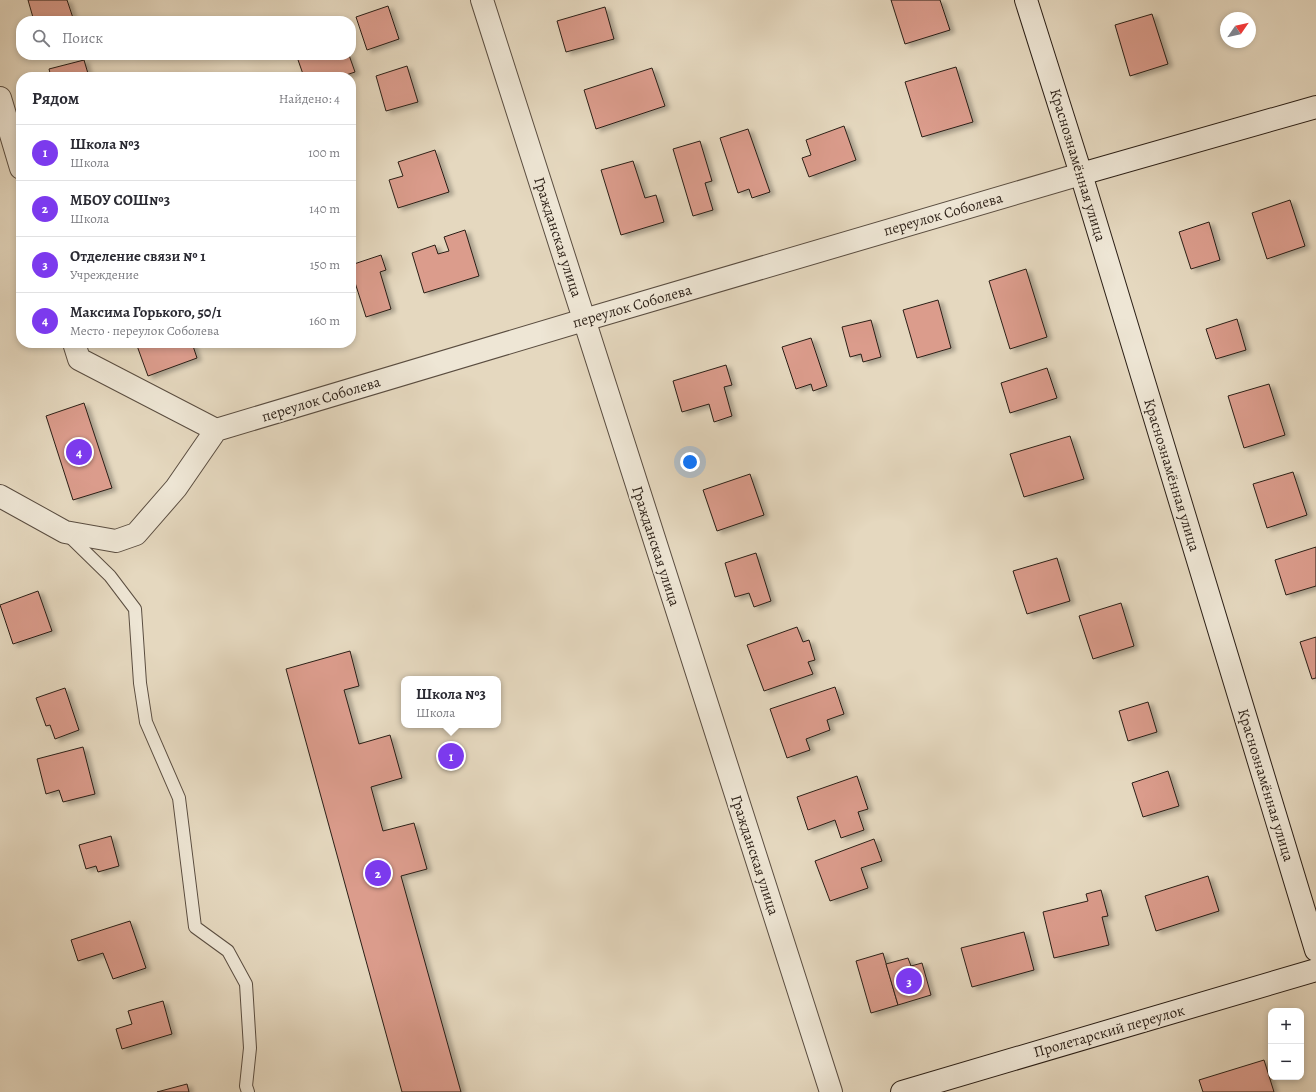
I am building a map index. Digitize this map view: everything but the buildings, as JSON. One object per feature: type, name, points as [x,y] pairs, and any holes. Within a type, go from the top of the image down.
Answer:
[{"type":"street","name":"Гражданская улица","points":[[482,0],[831,1092]]},
{"type":"street","name":"Краснознамённая улица","points":[[1026,0],[1081,174],[1316,950]]},
{"type":"street","points":[[0,98],[16,151]]},
{"type":"street","name":"переулок Соболева","points":[[216,430],[1081,174],[1316,107]]},
{"type":"street","points":[[0,496],[65,532],[116,541],[136,534],[176,488],[216,430],[76,351]]},
{"type":"street","name":"Пролетарский переулок","points":[[902,1092],[1316,970]]},
{"type":"lane","points":[[65,532],[110,576],[135,608],[140,683],[146,722],[178,798],[195,927],[228,951],[246,984],[250,1048],[246,1086],[248,1092]]},
{"type":"place","name":"Максима Горького, 50/1","points":[[79,452]]},
{"type":"place","name":"Школа №3","points":[[451,756]]},
{"type":"place","name":"МБОУ СОШ№3","points":[[378,873]]},
{"type":"place","name":"Отделение связи № 1","points":[[909,981]]}]
